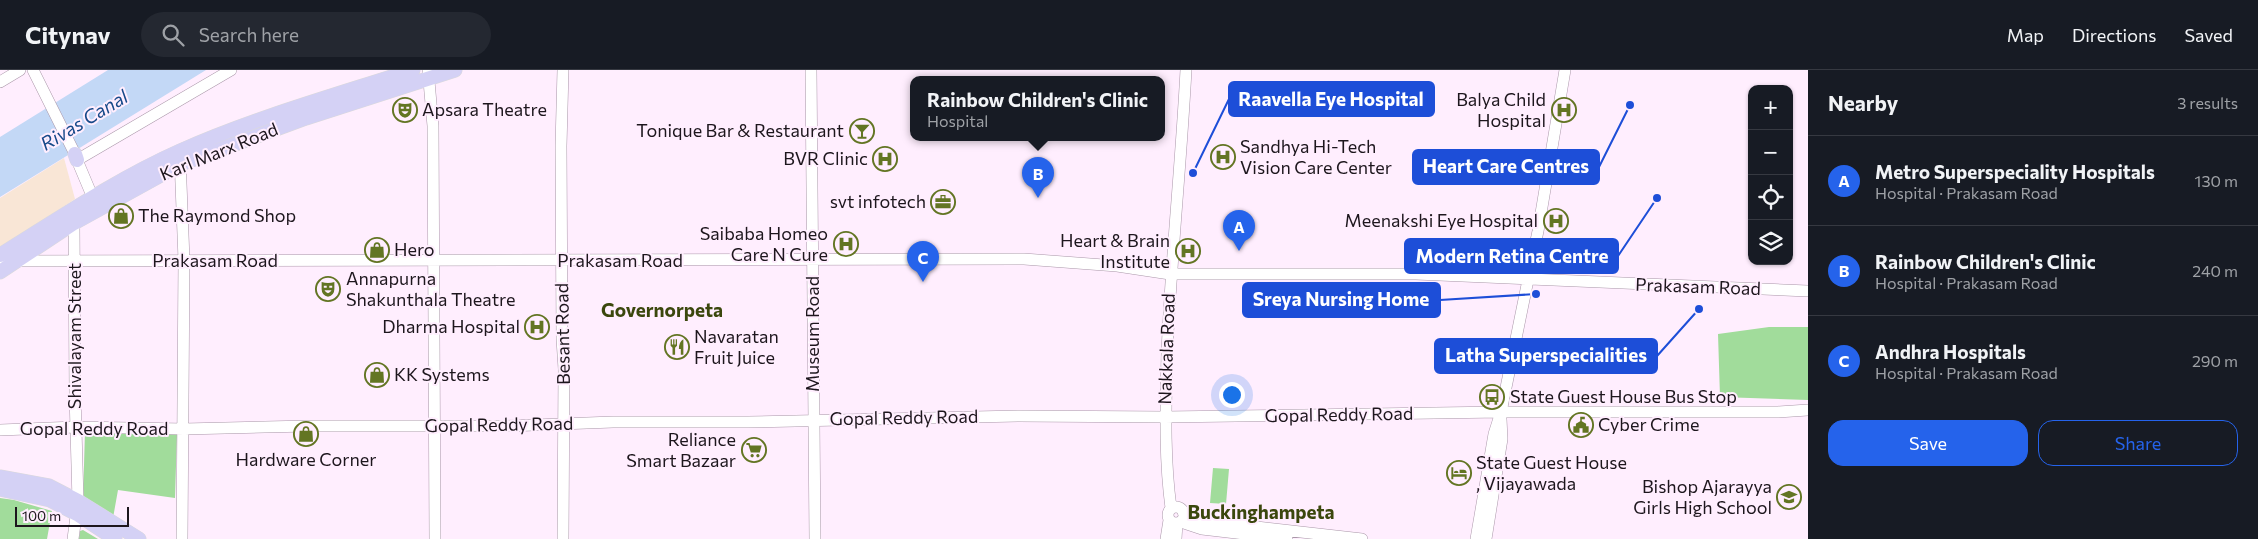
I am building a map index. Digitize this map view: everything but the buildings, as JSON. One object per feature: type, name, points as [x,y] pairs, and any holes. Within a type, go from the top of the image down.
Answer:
[{"type":"main road","name":"Karl Marx Road","points":[[0,255],[180,158],[304,106],[413,70]]},
{"type":"main road","name":"Karl Marx Road","points":[[180,158],[306,118],[429,74],[455,70]]},
{"type":"main road","name":"Karl Marx Road","points":[[0,272],[74,223],[96,203]]},
{"type":"main road","points":[[0,476],[49,486],[78,507],[115,539]]},
{"type":"main road","points":[[0,489],[78,507],[140,539]]},
{"type":"street","points":[[0,82],[20,70]]},
{"type":"street","points":[[33,70],[76,157],[96,203]]},
{"type":"street","points":[[76,157],[231,70]]},
{"type":"street","name":"Besant Road","points":[[563,70],[561,146],[563,539]]},
{"type":"street","name":"Museum Road","points":[[811,70],[815,539]]},
{"type":"street","name":"Nakkala Road","points":[[1176,539],[1176,517],[1166,469],[1165,417],[1170,274],[1186,70]]},
{"type":"street","points":[[1476,539],[1494,434],[1501,412],[1528,280],[1565,70]]},
{"type":"street","points":[[429,74],[434,260],[435,539]]},
{"type":"street","points":[[180,158],[184,260],[182,539]]},
{"type":"street","name":"Shivalayam Street","points":[[73,539],[78,507],[74,223]]},
{"type":"street","name":"Prakasam Road","points":[[0,261],[370,262],[434,260],[1024,259],[1117,266],[1170,274],[1416,274],[1808,291]]},
{"type":"street","name":"Gopal Reddy Road","points":[[0,430],[76,427],[184,429],[308,426],[436,427],[563,425],[613,422],[748,422],[1019,416],[1165,417],[1501,412],[1778,412],[1808,410]]},
{"type":"street","points":[[1486,539],[1502,438],[1501,412]]},
{"type":"street","points":[[1176,517],[1202,529],[1287,539]]},
{"type":"street","points":[[1176,517],[1362,539]]},
{"type":"street","name":"Nakkala Road","points":[[1166,539],[1176,517]]},
{"type":"shaded area","points":[[64,158],[75,199],[0,248],[0,198]]},
{"type":"green space","points":[[1769,327],[1808,327],[1808,400],[1720,397],[1718,334]]},
{"type":"green space","points":[[85,431],[177,433],[175,498],[118,490],[113,518],[83,499]]},
{"type":"green space","points":[[1213,468],[1229,469],[1226,504],[1210,503]]},
{"type":"green space","points":[[0,498],[52,511],[47,539],[0,539]]},
{"type":"green space","points":[[83,530],[98,539],[79,539],[80,531]]},
{"type":"water","name":"Rivas Canal","points":[[108,70],[206,70],[0,197],[0,137]]},
{"type":"place","name":"Heart Care Centres","points":[[1630,105]]},
{"type":"place","name":"Apsara Theatre","points":[[405,110]]},
{"type":"place","name":"Balya Child Hospital","points":[[1564,110]]},
{"type":"place","name":"Tonique Bar & Restaurant","points":[[862,131]]},
{"type":"place","name":"Sandhya Hi-Tech Vision Care Center","points":[[1223,157]]},
{"type":"place","name":"BVR Clinic","points":[[885,159]]},
{"type":"place","name":"Raavella Eye Hospital","points":[[1193,173]]},
{"type":"place","name":"Rainbow Children's Clinic","points":[[1038,198]]},
{"type":"place","name":"Modern Retina Centre","points":[[1657,198]]},
{"type":"place","name":"svt infotech","points":[[943,202]]},
{"type":"place","name":"The Raymond Shop","points":[[121,216]]},
{"type":"place","name":"Meenakshi Eye Hospital","points":[[1556,221]]},
{"type":"place","name":"Saibaba Homeo Care N Cure","points":[[846,244]]},
{"type":"place","name":"Hero","points":[[377,250]]},
{"type":"place","name":"Heart & Brain Institute","points":[[1188,251]]},
{"type":"place","name":"Metro Superspeciality Hospitals","points":[[1239,251]]},
{"type":"place","name":"Andhra Hospitals","points":[[923,282]]},
{"type":"place","name":"Annapurna Shakunthala Theatre","points":[[328,289]]},
{"type":"place","name":"Sreya Nursing Home","points":[[1536,294]]},
{"type":"place","name":"Latha Superspecialities","points":[[1699,309]]},
{"type":"place","name":"Dharma Hospital","points":[[537,327]]},
{"type":"place","name":"Navaratan Fruit Juice","points":[[677,347]]},
{"type":"place","name":"KK Systems","points":[[377,375]]},
{"type":"place","name":"State Guest House Bus Stop","points":[[1492,397]]},
{"type":"place","name":"Cyber Crime","points":[[1581,425]]},
{"type":"place","name":"Hardware Corner","points":[[306,434]]},
{"type":"place","name":"Reliance Smart Bazaar","points":[[754,450]]},
{"type":"place","name":"State Guest House , Vijayawada","points":[[1459,473]]},
{"type":"place","name":"Bishop Ajarayya Girls High School","points":[[1789,497]]},
{"type":"district","name":"Governorpeta","points":[[662,310]]},
{"type":"district","name":"Buckinghampeta","points":[[1261,512]]}]
